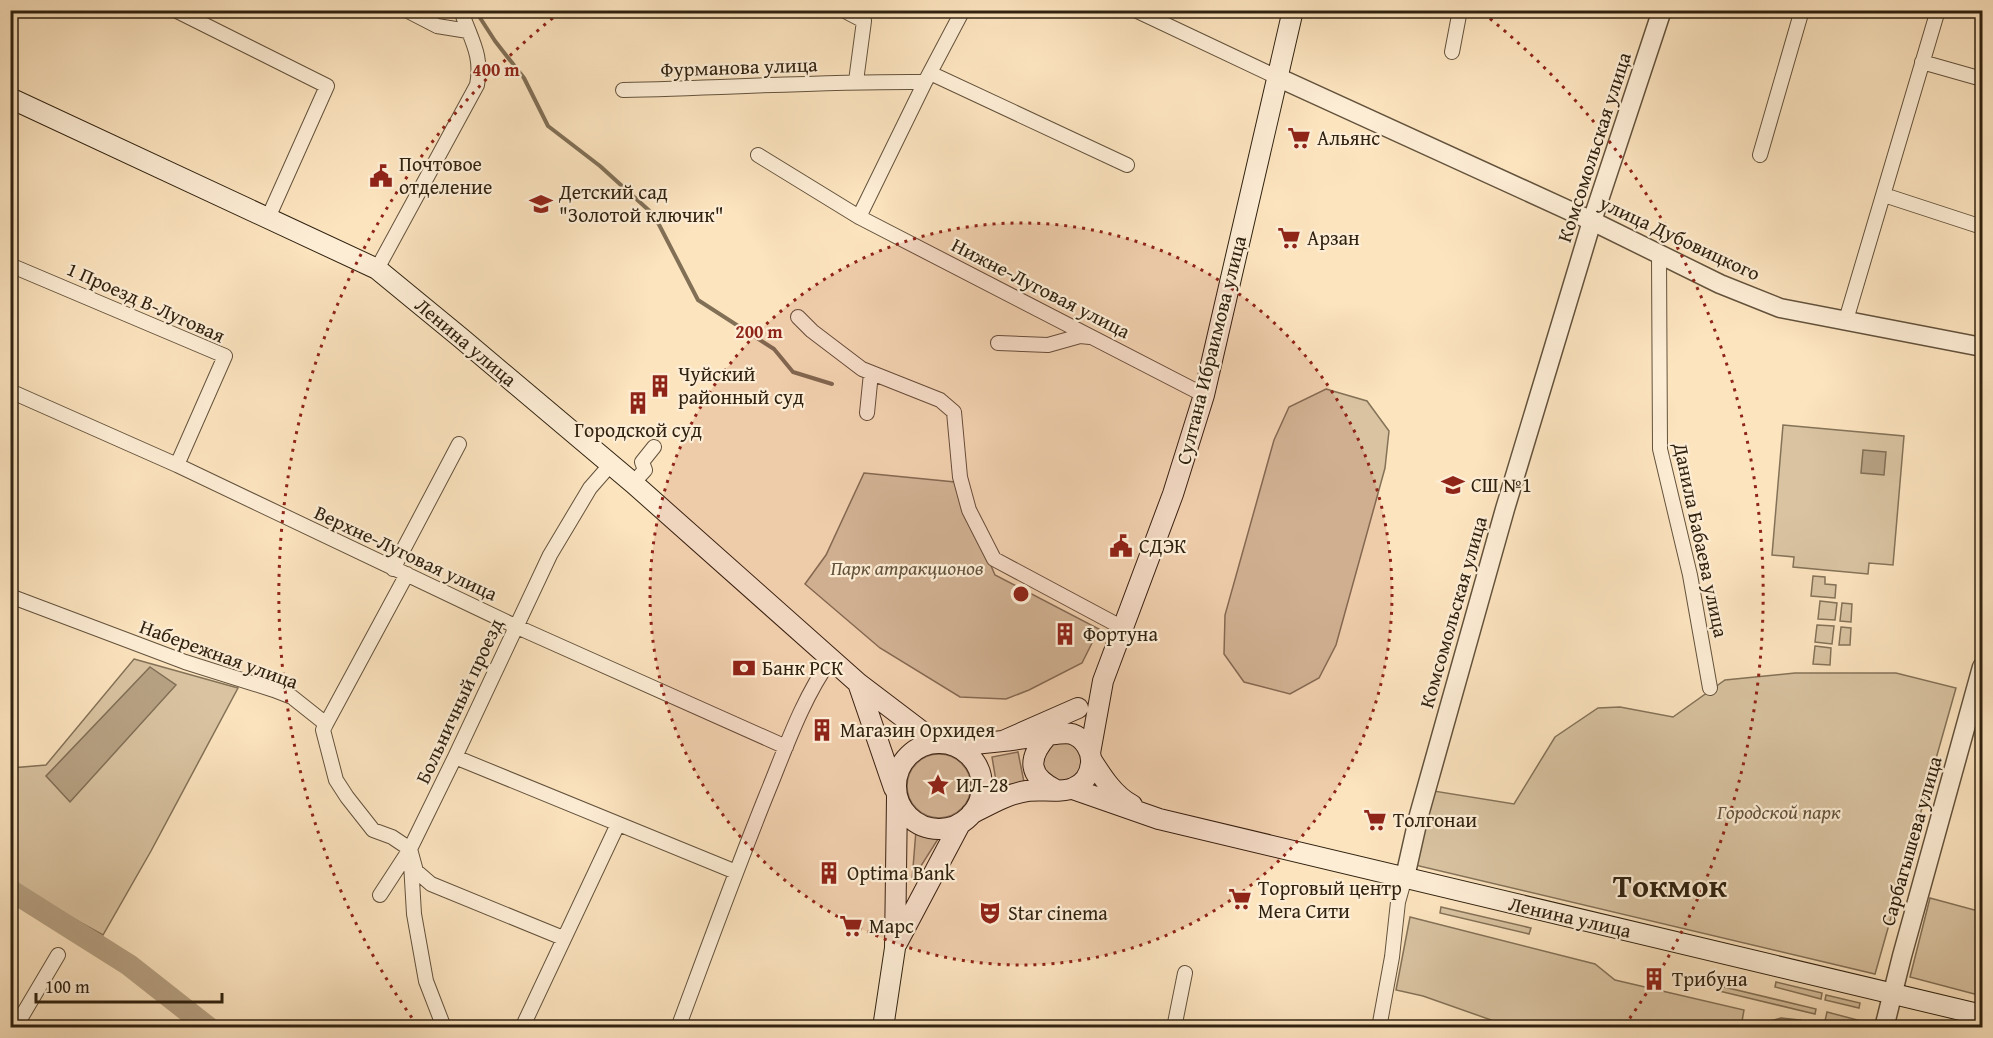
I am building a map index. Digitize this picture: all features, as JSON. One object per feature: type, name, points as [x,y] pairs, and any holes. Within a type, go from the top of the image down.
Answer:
[{"type":"main road","name":"Султана Ибраимова улица","points":[[1103,681],[1173,494],[1204,394],[1293,10]]},
{"type":"main road","name":"Ленина улица","points":[[10,98],[377,269],[611,464],[881,701]]},
{"type":"main road","points":[[1103,681],[1036,748],[1033,759],[1036,774],[1043,784],[1159,819]]},
{"type":"main road","points":[[858,683],[903,809],[922,825],[941,828],[965,819],[1001,799],[1026,791],[1064,790],[1085,780],[1091,770],[1091,756],[1103,681]]},
{"type":"main road","points":[[881,701],[941,743],[952,745],[965,752],[980,772],[981,794],[895,948]]},
{"type":"main road","points":[[881,701],[939,730],[974,744]]},
{"type":"main road","points":[[1003,741],[1078,708]]},
{"type":"main road","points":[[1097,717],[1102,777]]},
{"type":"main road","points":[[883,1028],[895,948],[896,794],[899,771],[903,761],[916,750],[929,744],[974,744],[1072,734],[1083,741],[1102,777],[1125,802],[1159,819]]},
{"type":"main road","name":"Ленина улица","points":[[1159,819],[1983,1015]]},
{"type":"street","points":[[174,10],[197,15],[327,86],[268,218]]},
{"type":"street","points":[[406,10],[437,26],[468,31]]},
{"type":"street","points":[[377,269],[477,85],[480,70],[477,54],[461,10]]},
{"type":"street","points":[[843,10],[864,21],[856,81]]},
{"type":"street","points":[[859,217],[963,10]]},
{"type":"street","points":[[1135,10],[1277,77]]},
{"type":"street","points":[[1452,52],[1461,10]]},
{"type":"street","name":"Комсомольская улица","points":[[1379,1028],[1392,957],[1398,902],[1419,815],[1496,542],[1592,222],[1662,10]]},
{"type":"street","points":[[1760,155],[1802,10]]},
{"type":"street","points":[[1846,320],[1938,10]]},
{"type":"street","points":[[1922,62],[1983,79]]},
{"type":"street","name":"Фурманова улица","points":[[623,90],[743,87],[928,77],[1127,165]]},
{"type":"street","name":"улица Дубовицкого","points":[[1277,77],[1592,222],[1659,256],[1779,308],[1983,347]]},
{"type":"street","name":"Нижне-Луговая улица","points":[[758,154],[859,217],[1204,394]]},
{"type":"street","points":[[1884,195],[1983,227]]},
{"type":"street","name":"Данила Бабаева улица","points":[[1659,256],[1660,449],[1690,575],[1710,688]]},
{"type":"street","name":"1 Проезд В-Луговая","points":[[10,265],[225,356],[177,465]]},
{"type":"street","points":[[798,317],[812,331],[862,369],[940,400],[954,412],[960,477],[969,510],[994,560],[1124,628]]},
{"type":"street","points":[[998,344],[1048,345],[1080,336],[1094,338]]},
{"type":"street","points":[[867,413],[871,373]]},
{"type":"street","name":"Верхне-Луговая улица","points":[[10,391],[177,465],[515,626],[786,747]]},
{"type":"street","points":[[393,569],[459,444]]},
{"type":"street","points":[[633,483],[645,470],[642,462],[654,447]]},
{"type":"street","name":"Больничный проезд","points":[[380,895],[410,849],[550,555],[590,488],[611,464]]},
{"type":"street","points":[[407,574],[323,730],[336,780],[374,830],[392,837],[410,849],[416,871],[431,884],[563,938]]},
{"type":"street","name":"Набережная улица","points":[[10,596],[185,662],[292,697],[326,724]]},
{"type":"street","points":[[678,1028],[736,872],[786,747],[814,684],[831,659]]},
{"type":"street","name":"Сарбагышева улица","points":[[1884,1028],[1983,667]]},
{"type":"street","points":[[455,757],[736,872]]},
{"type":"street","points":[[522,1028],[618,824]]},
{"type":"street","points":[[410,849],[414,914],[426,981],[443,1025],[447,1028]]},
{"type":"street","points":[[15,1025],[58,956]]},
{"type":"street","points":[[1174,1028],[1185,973]]},
{"type":"green space","points":[[1326,389],[1367,401],[1389,431],[1385,468],[1336,645],[1319,678],[1290,694],[1244,682],[1224,654],[1225,615],[1274,440],[1289,407]]},
{"type":"green space","points":[[1783,425],[1904,436],[1893,565],[1869,563],[1868,574],[1793,567],[1794,557],[1772,555]]},
{"type":"green space","name":"Парк атракционов","points":[[864,473],[955,482],[995,575],[1099,629],[1082,663],[1006,699],[960,697],[880,648],[805,584],[826,555]]},
{"type":"green space","points":[[1813,576],[1825,577],[1825,584],[1836,585],[1835,598],[1811,596]]},
{"type":"green space","points":[[1820,601],[1837,603],[1835,620],[1818,619]]},
{"type":"green space","points":[[1842,603],[1852,604],[1851,622],[1840,621]]},
{"type":"green space","points":[[1817,625],[1834,626],[1832,644],[1815,642]]},
{"type":"green space","points":[[1841,627],[1851,628],[1850,645],[1839,645]]},
{"type":"green space","points":[[1815,646],[1831,648],[1830,665],[1813,664]]},
{"type":"green space","points":[[134,659],[238,688],[151,851],[103,935],[11,884],[11,768],[46,765]]},
{"type":"green space","name":"Городской парк","points":[[1795,673],[1896,673],[1956,688],[1875,974],[1415,865],[1434,791],[1514,804],[1555,737],[1598,708],[1620,707],[1673,717],[1725,680]]},
{"type":"green space","points":[[1063,742],[1077,748],[1083,762],[1077,776],[1063,782],[1049,776],[1043,762],[1049,748]]},
{"type":"green space","points":[[1018,752],[1024,782],[997,787],[992,757]]},
{"type":"green space","points":[[939,754],[957,759],[962,763],[966,768],[971,786],[966,804],[962,809],[957,813],[939,818],[921,813],[916,809],[912,804],[907,786],[912,768],[916,763],[921,759]]},
{"type":"green space","points":[[916,830],[927,835],[940,836],[912,880]]},
{"type":"green space","points":[[1930,898],[1982,912],[1982,996],[1910,977]]},
{"type":"green space","points":[[1441,907],[1531,928],[1529,934],[1440,913]]},
{"type":"green space","points":[[1410,917],[1595,964],[1615,980],[1744,1010],[1741,1027],[1511,1027],[1423,996],[1396,990]]},
{"type":"green space","points":[[1776,982],[1822,993],[1821,999],[1775,987]]},
{"type":"green space","points":[[1720,986],[1816,1009],[1815,1014],[1719,991]]},
{"type":"green space","points":[[1826,995],[1860,1003],[1859,1008],[1825,1000]]},
{"type":"green space","points":[[1827,1012],[1865,1022],[1864,1027],[1831,1027],[1825,1021]]},
{"type":"shaded area","points":[[1863,450],[1886,452],[1884,475],[1861,473]]},
{"type":"shaded area","points":[[150,667],[176,685],[70,802],[46,776]]},
{"type":"shaded area","points":[[1781,1018],[1800,1020],[1789,1027],[1761,1027],[1767,1022]]},
{"type":"waterway","points":[[475,10],[495,41],[524,78],[548,126],[600,166],[654,215],[698,300],[774,349],[793,372],[832,384]]},
{"type":"waterway","points":[[10,890],[129,965],[209,1028]]},
{"type":"place","name":"Альянс","points":[[1299,138]]},
{"type":"place","name":"Почтовое отделение","points":[[381,176]]},
{"type":"place","name":"Детский сад \"Золотой ключик\"","points":[[541,204]]},
{"type":"place","name":"Арзан","points":[[1289,238]]},
{"type":"place","name":"Чуйский районный суд","points":[[660,386]]},
{"type":"place","name":"Городской суд","points":[[638,403]]},
{"type":"place","name":"СШ №1","points":[[1453,485]]},
{"type":"place","name":"СДЭК","points":[[1121,546]]},
{"type":"place","name":"Фортуна","points":[[1065,634]]},
{"type":"place","name":"Банк РСК","points":[[744,668]]},
{"type":"place","name":"Магазин Орхидея","points":[[822,730]]},
{"type":"place","name":"ИЛ-28","points":[[938,785]]},
{"type":"place","name":"Толгонаи","points":[[1375,820]]},
{"type":"place","name":"Optima Bank","points":[[829,873]]},
{"type":"place","name":"Торговый центр Мега Сити","points":[[1240,899]]},
{"type":"place","name":"Star cinema","points":[[990,913]]},
{"type":"place","name":"Марс","points":[[851,926]]},
{"type":"place","name":"Трибуна","points":[[1654,979]]},
{"type":"district","name":"Токмок","points":[[1670,886]]}]
